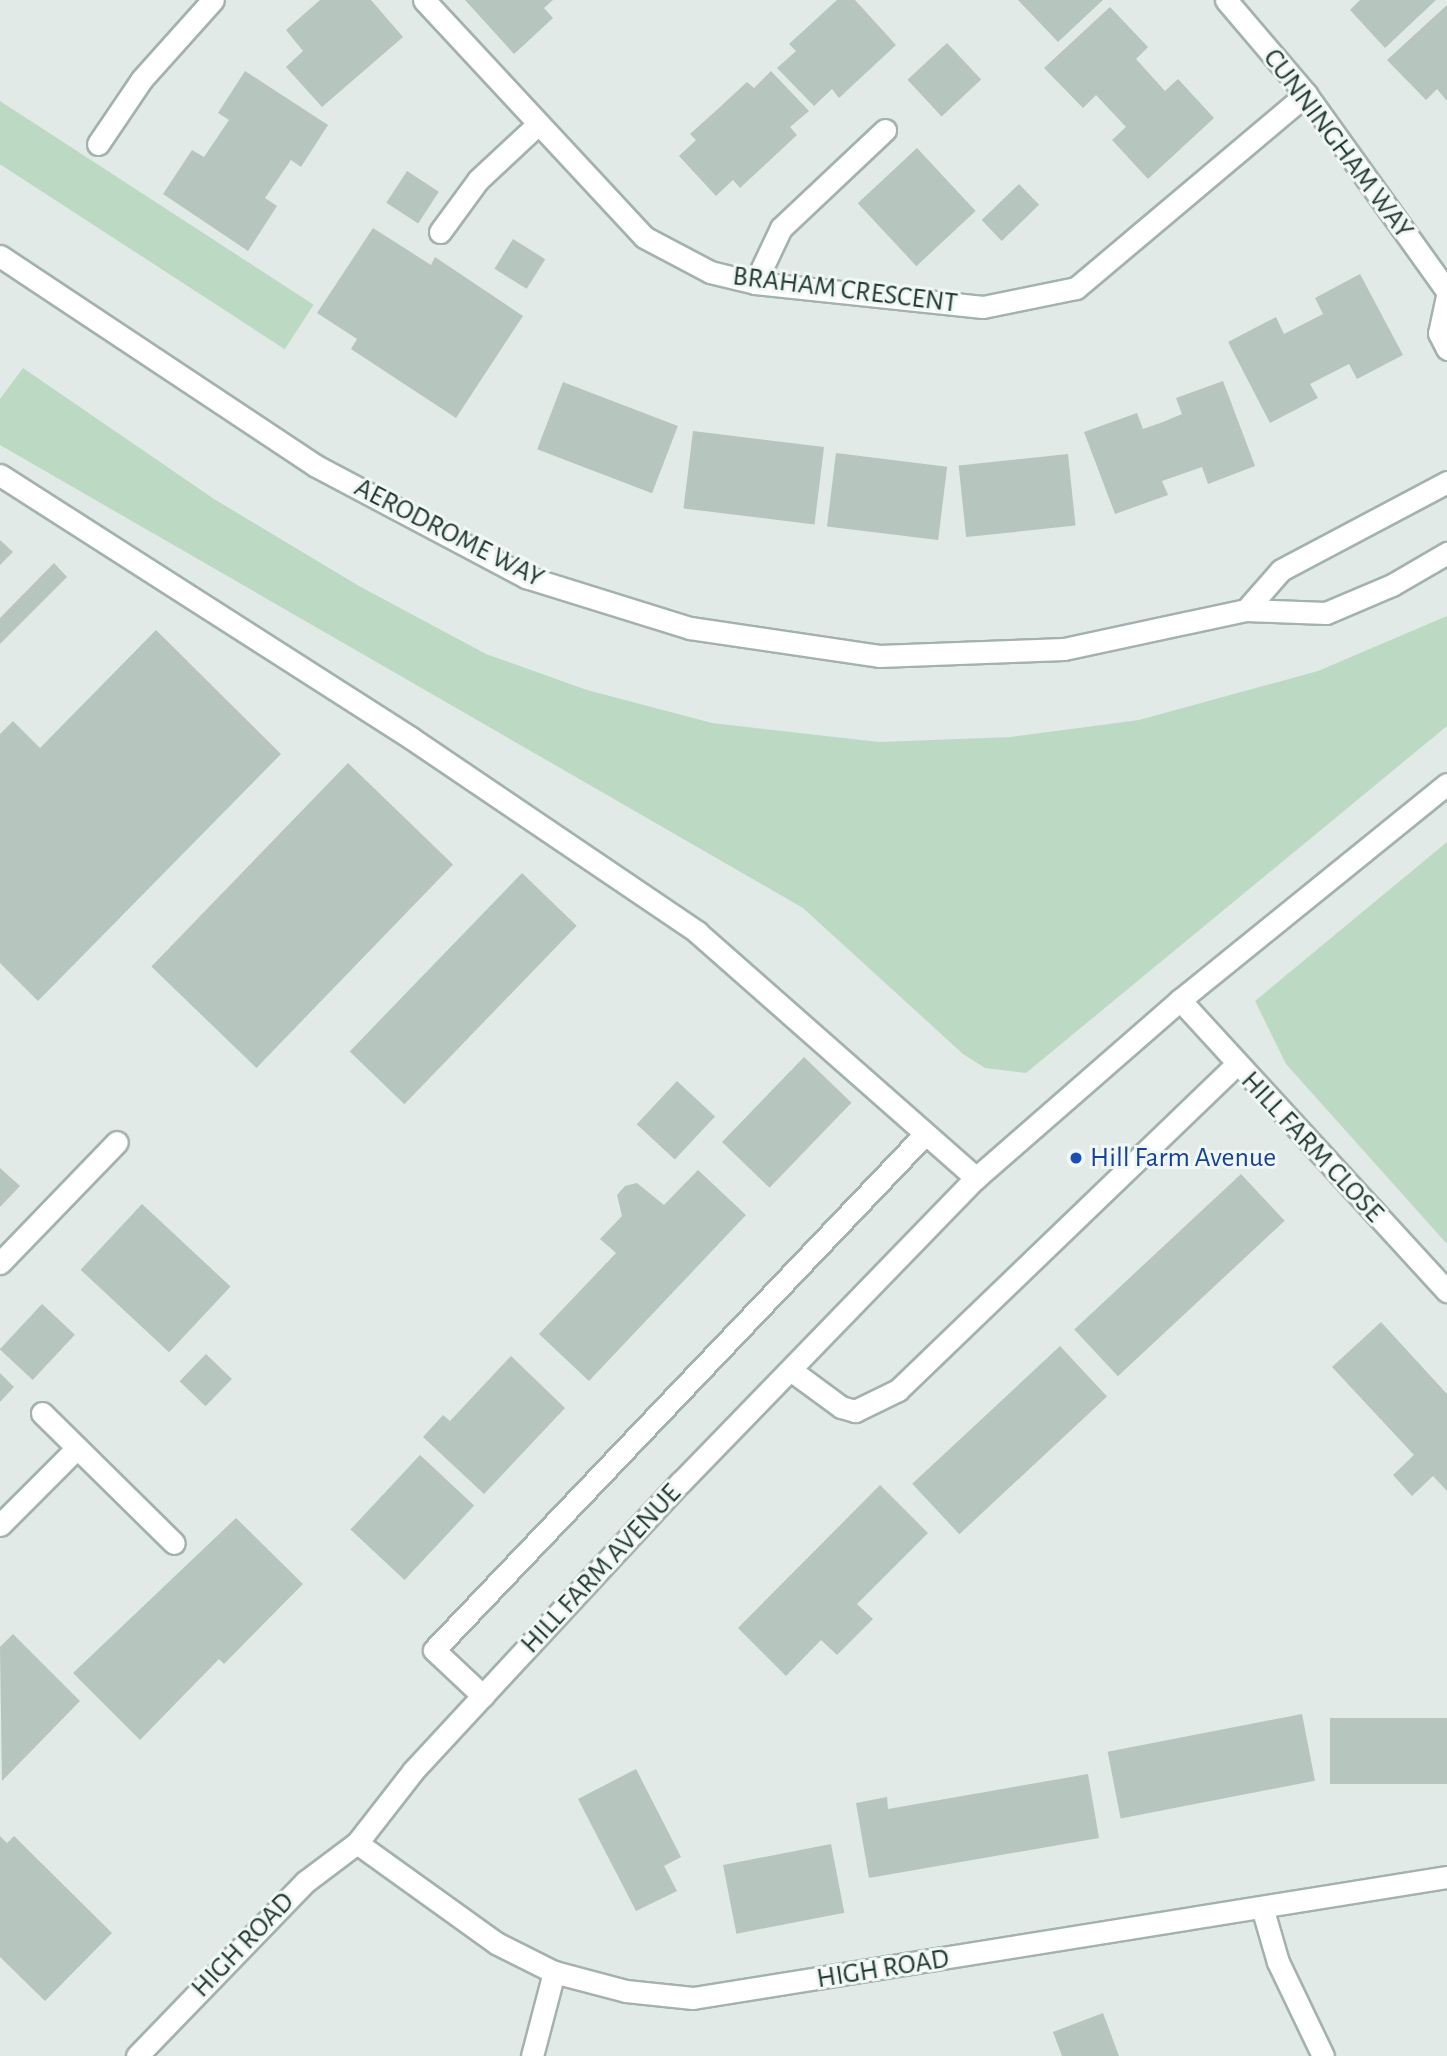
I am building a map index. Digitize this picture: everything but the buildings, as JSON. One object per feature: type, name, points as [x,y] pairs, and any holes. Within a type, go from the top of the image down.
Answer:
[{"type":"street","points":[[97,144],[142,79],[214,0]]},
{"type":"street","name":"BRAHAM CRESCENT","points":[[424,0],[644,237],[710,272],[755,283],[982,307],[1076,288],[1306,94]]},
{"type":"street","name":"CUNNINGHAM WAY","points":[[1226,0],[1306,94],[1447,293],[1439,333],[1447,349]]},
{"type":"street","points":[[440,232],[478,180],[538,124]]},
{"type":"street","points":[[755,283],[781,228],[885,130]]},
{"type":"street","name":"AERODROME WAY","points":[[0,256],[316,466],[526,577],[690,628],[878,656],[1064,649],[1246,610],[1326,613],[1392,584],[1447,553]]},
{"type":"street","points":[[0,475],[411,738],[697,932],[975,1178]]},
{"type":"street","points":[[1246,610],[1281,570],[1447,482]]},
{"type":"street","name":"HILL FARM AVENUE","points":[[413,1770],[681,1482],[792,1371],[975,1178],[1180,1000],[1447,785]]},
{"type":"street","name":"HILL FARM CLOSE","points":[[1180,1000],[1236,1065],[1447,1291]]},
{"type":"street","points":[[792,1371],[841,1407],[855,1411],[898,1391],[1236,1065]]},
{"type":"street","points":[[483,1696],[434,1650],[925,1134]]},
{"type":"street","points":[[0,1263],[117,1142]]},
{"type":"street","points":[[42,1413],[174,1543]]},
{"type":"street","points":[[0,1525],[77,1448]]},
{"type":"street","name":"HIGH ROAD","points":[[137,2056],[304,1882],[357,1843],[413,1770]]},
{"type":"street","name":"HIGH ROAD","points":[[357,1843],[496,1944],[554,1972],[626,1991],[693,1998],[1447,1877]]},
{"type":"street","points":[[1262,1907],[1278,1962],[1323,2056]]},
{"type":"street","points":[[532,2056],[554,1972]]},
{"type":"green space","points":[[0,101],[314,305],[285,349],[0,164]]},
{"type":"green space","points":[[23,368],[214,499],[359,586],[486,654],[587,690],[712,723],[879,742],[1011,737],[1139,720],[1318,671],[1447,616],[1447,726],[1026,1073],[985,1068],[963,1054],[803,908],[0,445],[0,399]]},
{"type":"green space","points":[[1447,842],[1447,1244],[1286,1064],[1255,1001]]},
{"type":"place","name":"Hill Farm Avenue","points":[[1076,1158]]}]
